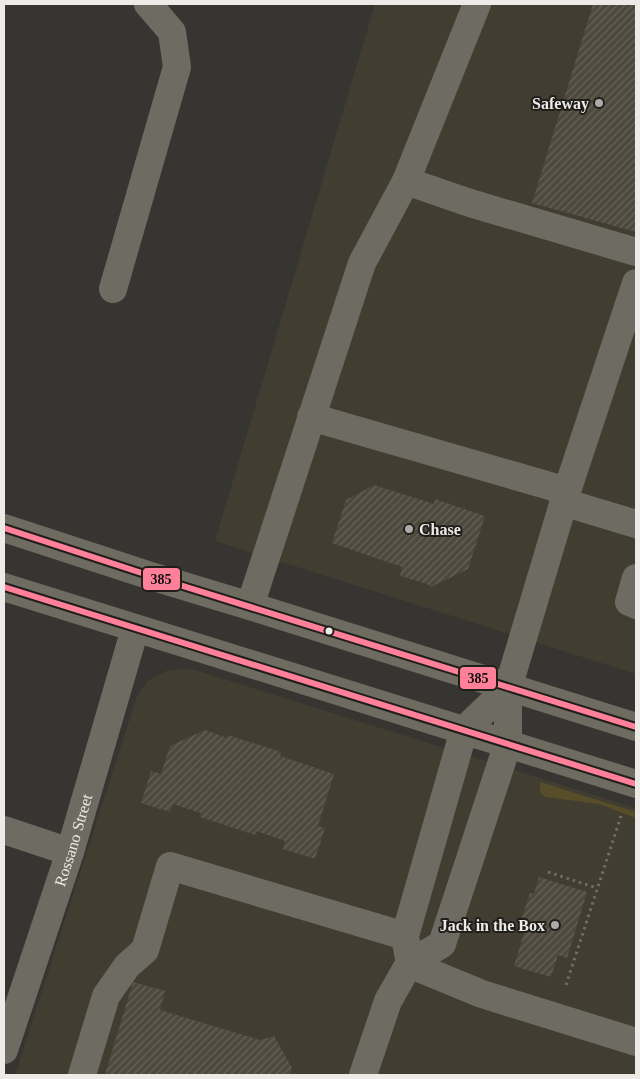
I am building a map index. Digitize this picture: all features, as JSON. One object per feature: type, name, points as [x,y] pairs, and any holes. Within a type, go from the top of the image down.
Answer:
[{"type":"main road","points":[[4,528],[154,577],[636,727]]},
{"type":"main road","points":[[4,587],[636,784]]},
{"type":"street","points":[[113,289],[177,67],[172,32],[148,4]]},
{"type":"street","points":[[250,606],[362,262],[406,181],[477,4]]},
{"type":"street","points":[[406,181],[470,203],[636,252]]},
{"type":"street","points":[[363,1075],[388,1001],[410,964],[442,944],[508,743],[508,688],[565,497],[636,283]]},
{"type":"street","points":[[311,418],[565,497],[636,524]]},
{"type":"street","points":[[636,578],[629,602],[636,605]]},
{"type":"street","name":"Rossano Street","points":[[4,1050],[70,852],[136,629]]},
{"type":"street","points":[[410,964],[404,936],[464,730],[508,688]]},
{"type":"street","points":[[4,830],[70,852]]},
{"type":"street","points":[[82,1075],[106,996],[127,966],[145,950],[170,866],[404,936]]},
{"type":"street","points":[[410,964],[482,994],[636,1042]]},
{"type":"path","points":[[566,985],[621,816]]},
{"type":"path","points":[[548,872],[597,888]]},
{"type":"shaded area","points":[[375,4],[636,4],[636,674],[215,541]]},
{"type":"shaded area","points":[[192,669],[636,808],[636,1075],[15,1075],[137,696],[149,680],[168,670]]},
{"type":"shaded area","points":[[540,782],[636,812],[636,818],[599,804],[545,797],[540,792]]},
{"type":"building","name":"Safeway","points":[[593,4],[636,4],[636,232],[532,203]]},
{"type":"building","name":"Chase","points":[[374,485],[434,504],[435,499],[485,516],[468,569],[431,587],[400,576],[402,567],[332,543],[346,500]]},
{"type":"building","points":[[205,730],[227,738],[228,735],[281,752],[280,756],[334,774],[318,826],[325,828],[315,859],[283,849],[285,841],[256,831],[255,835],[200,817],[201,813],[173,804],[170,812],[141,803],[151,771],[161,774],[170,746]]},
{"type":"building","points":[[539,877],[587,892],[567,958],[558,955],[551,977],[514,966],[528,919],[522,917],[530,893],[534,894]]},
{"type":"building","points":[[133,982],[165,991],[160,1010],[260,1040],[274,1036],[292,1068],[290,1075],[105,1075]]},
{"type":"transit line","name":"385","points":[[4,528],[154,577],[636,727]]},
{"type":"transit line","name":"385","points":[[4,587],[636,784]]},
{"type":"place","name":"Safeway","points":[[599,103]]},
{"type":"place","name":"Chase","points":[[409,529]]},
{"type":"place","name":"Jack in the Box","points":[[555,925]]}]
